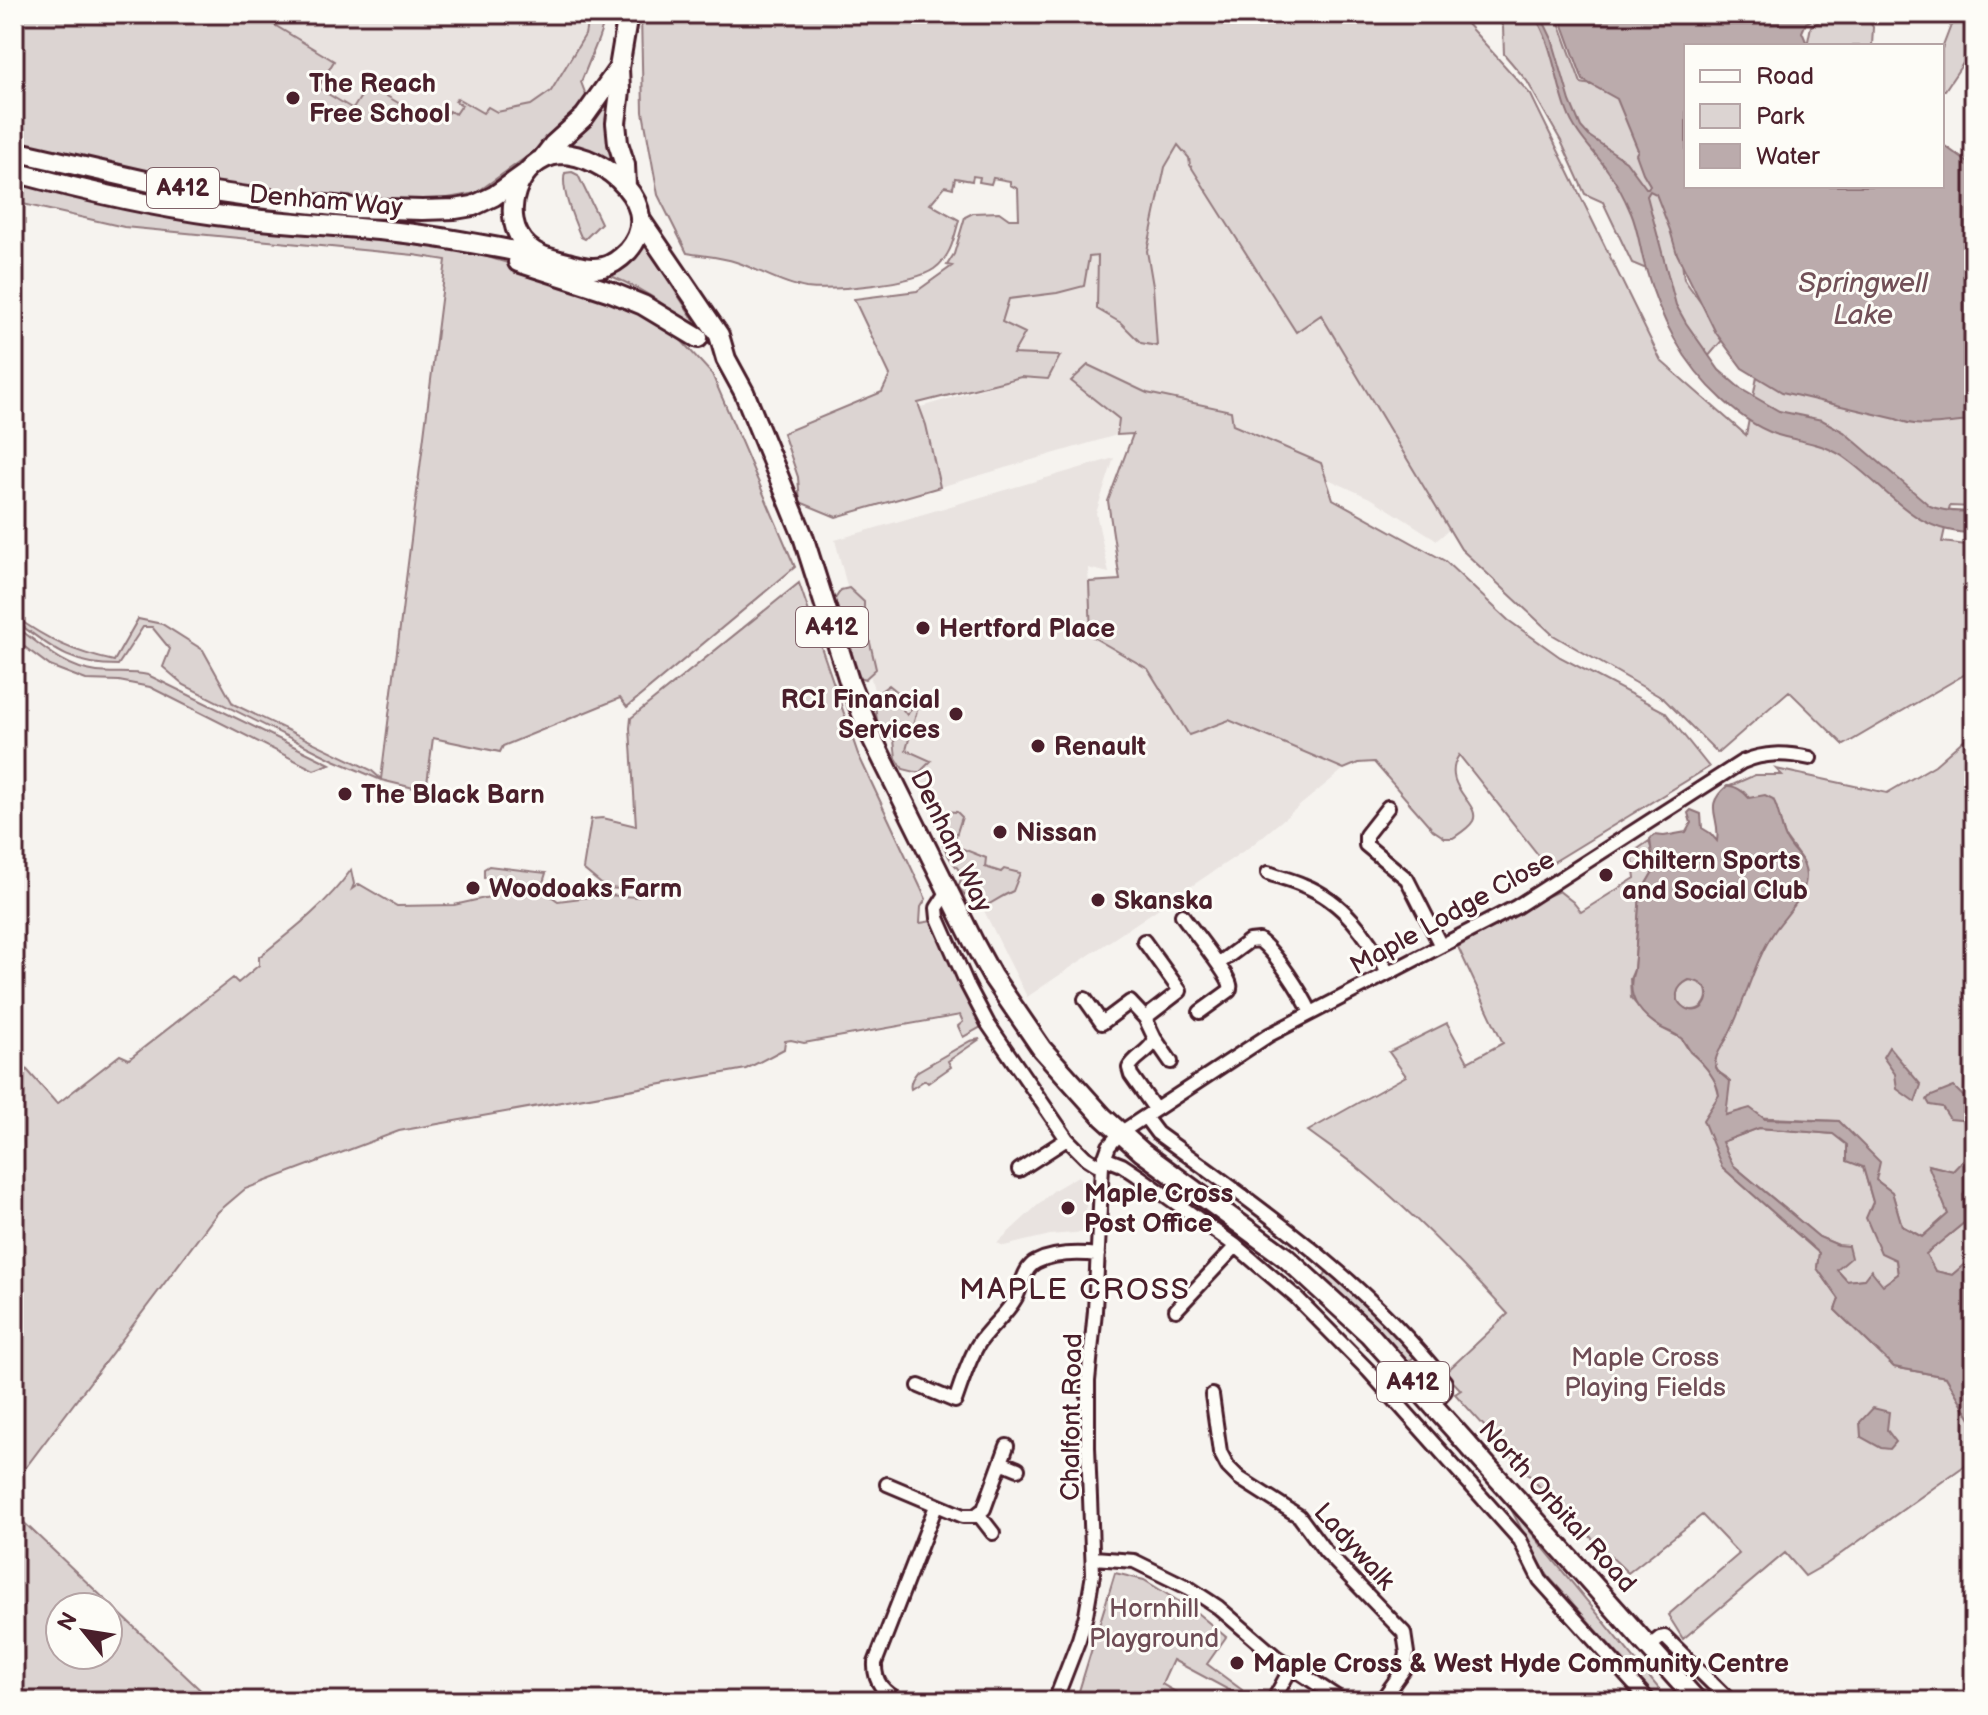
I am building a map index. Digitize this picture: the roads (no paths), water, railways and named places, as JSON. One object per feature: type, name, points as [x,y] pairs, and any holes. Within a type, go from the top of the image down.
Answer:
[{"type":"main road","points":[[626,186],[625,165],[616,134],[619,68],[628,14]]},
{"type":"main road","points":[[543,158],[560,154],[583,157],[621,180],[635,202],[640,219],[635,239],[625,253],[606,266],[588,268],[541,256],[522,241],[514,223],[513,208],[516,188],[526,173],[584,117],[619,68]]},
{"type":"main road","name":"Denham Way","points":[[14,151],[159,184],[354,208],[422,210],[473,206],[494,196],[526,173]]},
{"type":"main road","name":"Denham Way","points":[[14,172],[142,204],[217,215],[399,232],[486,244],[541,256]]},
{"type":"main road","name":"Denham Way","points":[[640,219],[719,335],[726,359],[744,392],[803,536],[850,684],[872,738],[992,976],[1042,1049],[1120,1133]]},
{"type":"main road","name":"A412","points":[[455,240],[611,292],[643,305],[698,338]]},
{"type":"main road","name":"Denham Way","points":[[588,268],[660,307],[726,359]]},
{"type":"main road","name":"North Orbital Road","points":[[1120,1133],[1294,1265],[1369,1334],[1697,1701]]},
{"type":"street","name":"Maple Lodge Close","points":[[1120,1133],[1269,1035],[1516,907],[1742,762],[1762,755],[1779,754],[1810,758]]},
{"type":"street","points":[[1388,807],[1366,835],[1366,845],[1407,879],[1441,946]]},
{"type":"street","points":[[1268,873],[1312,889],[1342,909],[1359,927],[1388,973]]},
{"type":"street","points":[[948,891],[937,908],[938,918],[967,984],[988,1024],[1067,1139],[1096,1164],[1103,1161],[1122,1165],[1137,1175],[1236,1246],[1315,1315],[1432,1439],[1520,1540],[1540,1580],[1649,1701]]},
{"type":"street","points":[[1182,915],[1230,982],[1229,991],[1200,1012]]},
{"type":"street","points":[[1218,964],[1249,941],[1259,940],[1305,999],[1311,1013]]},
{"type":"street","points":[[1144,941],[1180,991],[1145,1018]]},
{"type":"street","points":[[1085,999],[1102,1023],[1130,1002],[1145,1018],[1171,1062]]},
{"type":"street","points":[[1155,1039],[1129,1068],[1157,1133],[1326,1260],[1391,1321],[1445,1382],[1445,1391],[1433,1404]]},
{"type":"street","points":[[1103,1161],[1109,1146],[1120,1133]]},
{"type":"street","points":[[1019,1170],[1067,1139]]},
{"type":"street","name":"Chalfont Road","points":[[1055,1701],[1086,1615],[1094,1558],[1087,1406],[1103,1161]]},
{"type":"street","points":[[1176,1310],[1236,1246]]},
{"type":"street","points":[[919,1386],[955,1401],[974,1351],[1017,1296],[1031,1265],[1062,1256],[1098,1255]]},
{"type":"street","name":"Ladywalk","points":[[1212,1395],[1220,1452],[1228,1467],[1239,1478],[1299,1516],[1325,1551],[1404,1633],[1407,1653],[1404,1669],[1381,1701]]},
{"type":"street","points":[[1432,1439],[1450,1424]]},
{"type":"street","points":[[887,1484],[963,1516],[979,1515],[1007,1446]]},
{"type":"street","points":[[1001,1462],[1018,1469]]},
{"type":"street","points":[[900,1701],[880,1686],[875,1663],[936,1506]]},
{"type":"street","points":[[979,1515],[993,1533]]},
{"type":"street","points":[[1094,1558],[1134,1561],[1189,1588],[1218,1607],[1276,1657],[1343,1701]]},
{"type":"street","points":[[1649,1647],[1665,1637],[1730,1701]]},
{"type":"street","points":[[1273,1701],[1291,1668]]},
{"type":"water","name":"Springwell Lake","points":[[1533,14],[1540,14],[1552,39],[1581,127],[1626,161],[1646,188],[1650,185],[1617,99],[1583,80],[1559,14],[1824,14],[1806,23],[1802,32],[1807,44],[1684,44],[1684,188],[1944,188],[1944,145],[1974,167],[1974,421],[1944,424],[1914,424],[1782,392],[1742,368],[1716,333],[1677,254],[1656,194],[1650,191],[1647,196],[1676,305],[1719,370],[1741,389],[1779,411],[1822,420],[1844,432],[1930,506],[1952,511],[1974,511],[1974,533],[1952,531],[1917,517],[1842,456],[1814,444],[1768,431],[1736,412],[1708,386],[1684,355],[1665,321],[1645,266],[1633,219],[1623,197],[1570,119],[1540,25]]},
{"type":"water","points":[[1730,786],[1749,798],[1765,795],[1773,799],[1786,839],[1802,861],[1806,876],[1799,898],[1761,955],[1734,1023],[1716,1056],[1717,1070],[1730,1082],[1726,1115],[1750,1108],[1765,1119],[1839,1121],[1880,1162],[1876,1180],[1892,1192],[1902,1226],[1922,1237],[1948,1214],[1928,1165],[1953,1171],[1974,1149],[1974,1180],[1963,1195],[1965,1222],[1926,1254],[1935,1271],[1952,1275],[1974,1256],[1974,1417],[1971,1419],[1946,1377],[1894,1367],[1835,1310],[1839,1299],[1817,1268],[1819,1253],[1722,1167],[1703,1120],[1719,1095],[1713,1077],[1682,1039],[1652,1022],[1635,1003],[1631,987],[1640,894],[1654,870],[1650,839],[1654,835],[1686,832],[1691,823],[1688,813],[1691,810],[1701,814],[1702,828],[1717,841],[1714,806],[1720,793]],"holes":[[[1689,980],[1701,984],[1707,993],[1706,1002],[1694,1011],[1682,1006],[1678,1000],[1680,986]],[[1759,1128],[1833,1134],[1847,1145],[1847,1161],[1863,1167],[1873,1202],[1866,1218],[1881,1253],[1896,1260],[1898,1274],[1883,1285],[1871,1270],[1864,1279],[1847,1281],[1837,1270],[1851,1258],[1848,1246],[1819,1237],[1733,1165],[1722,1142]]]},
{"type":"water","points":[[1889,1047],[1921,1085],[1915,1102],[1897,1089],[1895,1074],[1883,1057]]},
{"type":"water","points":[[1954,1087],[1974,1107],[1974,1129],[1970,1121],[1950,1119],[1942,1107],[1930,1105],[1927,1100]]},
{"type":"water","points":[[1873,1408],[1889,1412],[1887,1430],[1896,1442],[1890,1449],[1881,1448],[1861,1437],[1860,1422]]},
{"type":"place","name":"The Reach Free School","points":[[293,98]]},
{"type":"place","name":"Hertford Place","points":[[923,628]]},
{"type":"place","name":"RCI Financial Services","points":[[956,714]]},
{"type":"place","name":"Renault","points":[[1038,746]]},
{"type":"place","name":"The Black Barn","points":[[345,794]]},
{"type":"place","name":"Nissan","points":[[1000,832]]},
{"type":"place","name":"Chiltern Sports and Social Club","points":[[1606,875]]},
{"type":"place","name":"Woodoaks Farm","points":[[473,888]]},
{"type":"place","name":"Skanska","points":[[1098,900]]},
{"type":"place","name":"Maple Cross Post Office","points":[[1068,1208]]},
{"type":"place","name":"Maple Cross & West Hyde Community Centre","points":[[1237,1663]]},
{"type":"district","name":"MAPLE CROSS","points":[[1075,1289]]},
{"type":"park label","name":"Maple Cross Playing Fields","points":[[1645,1372]]},
{"type":"park label","name":"Hornhill Playground","points":[[1154,1623]]}]
